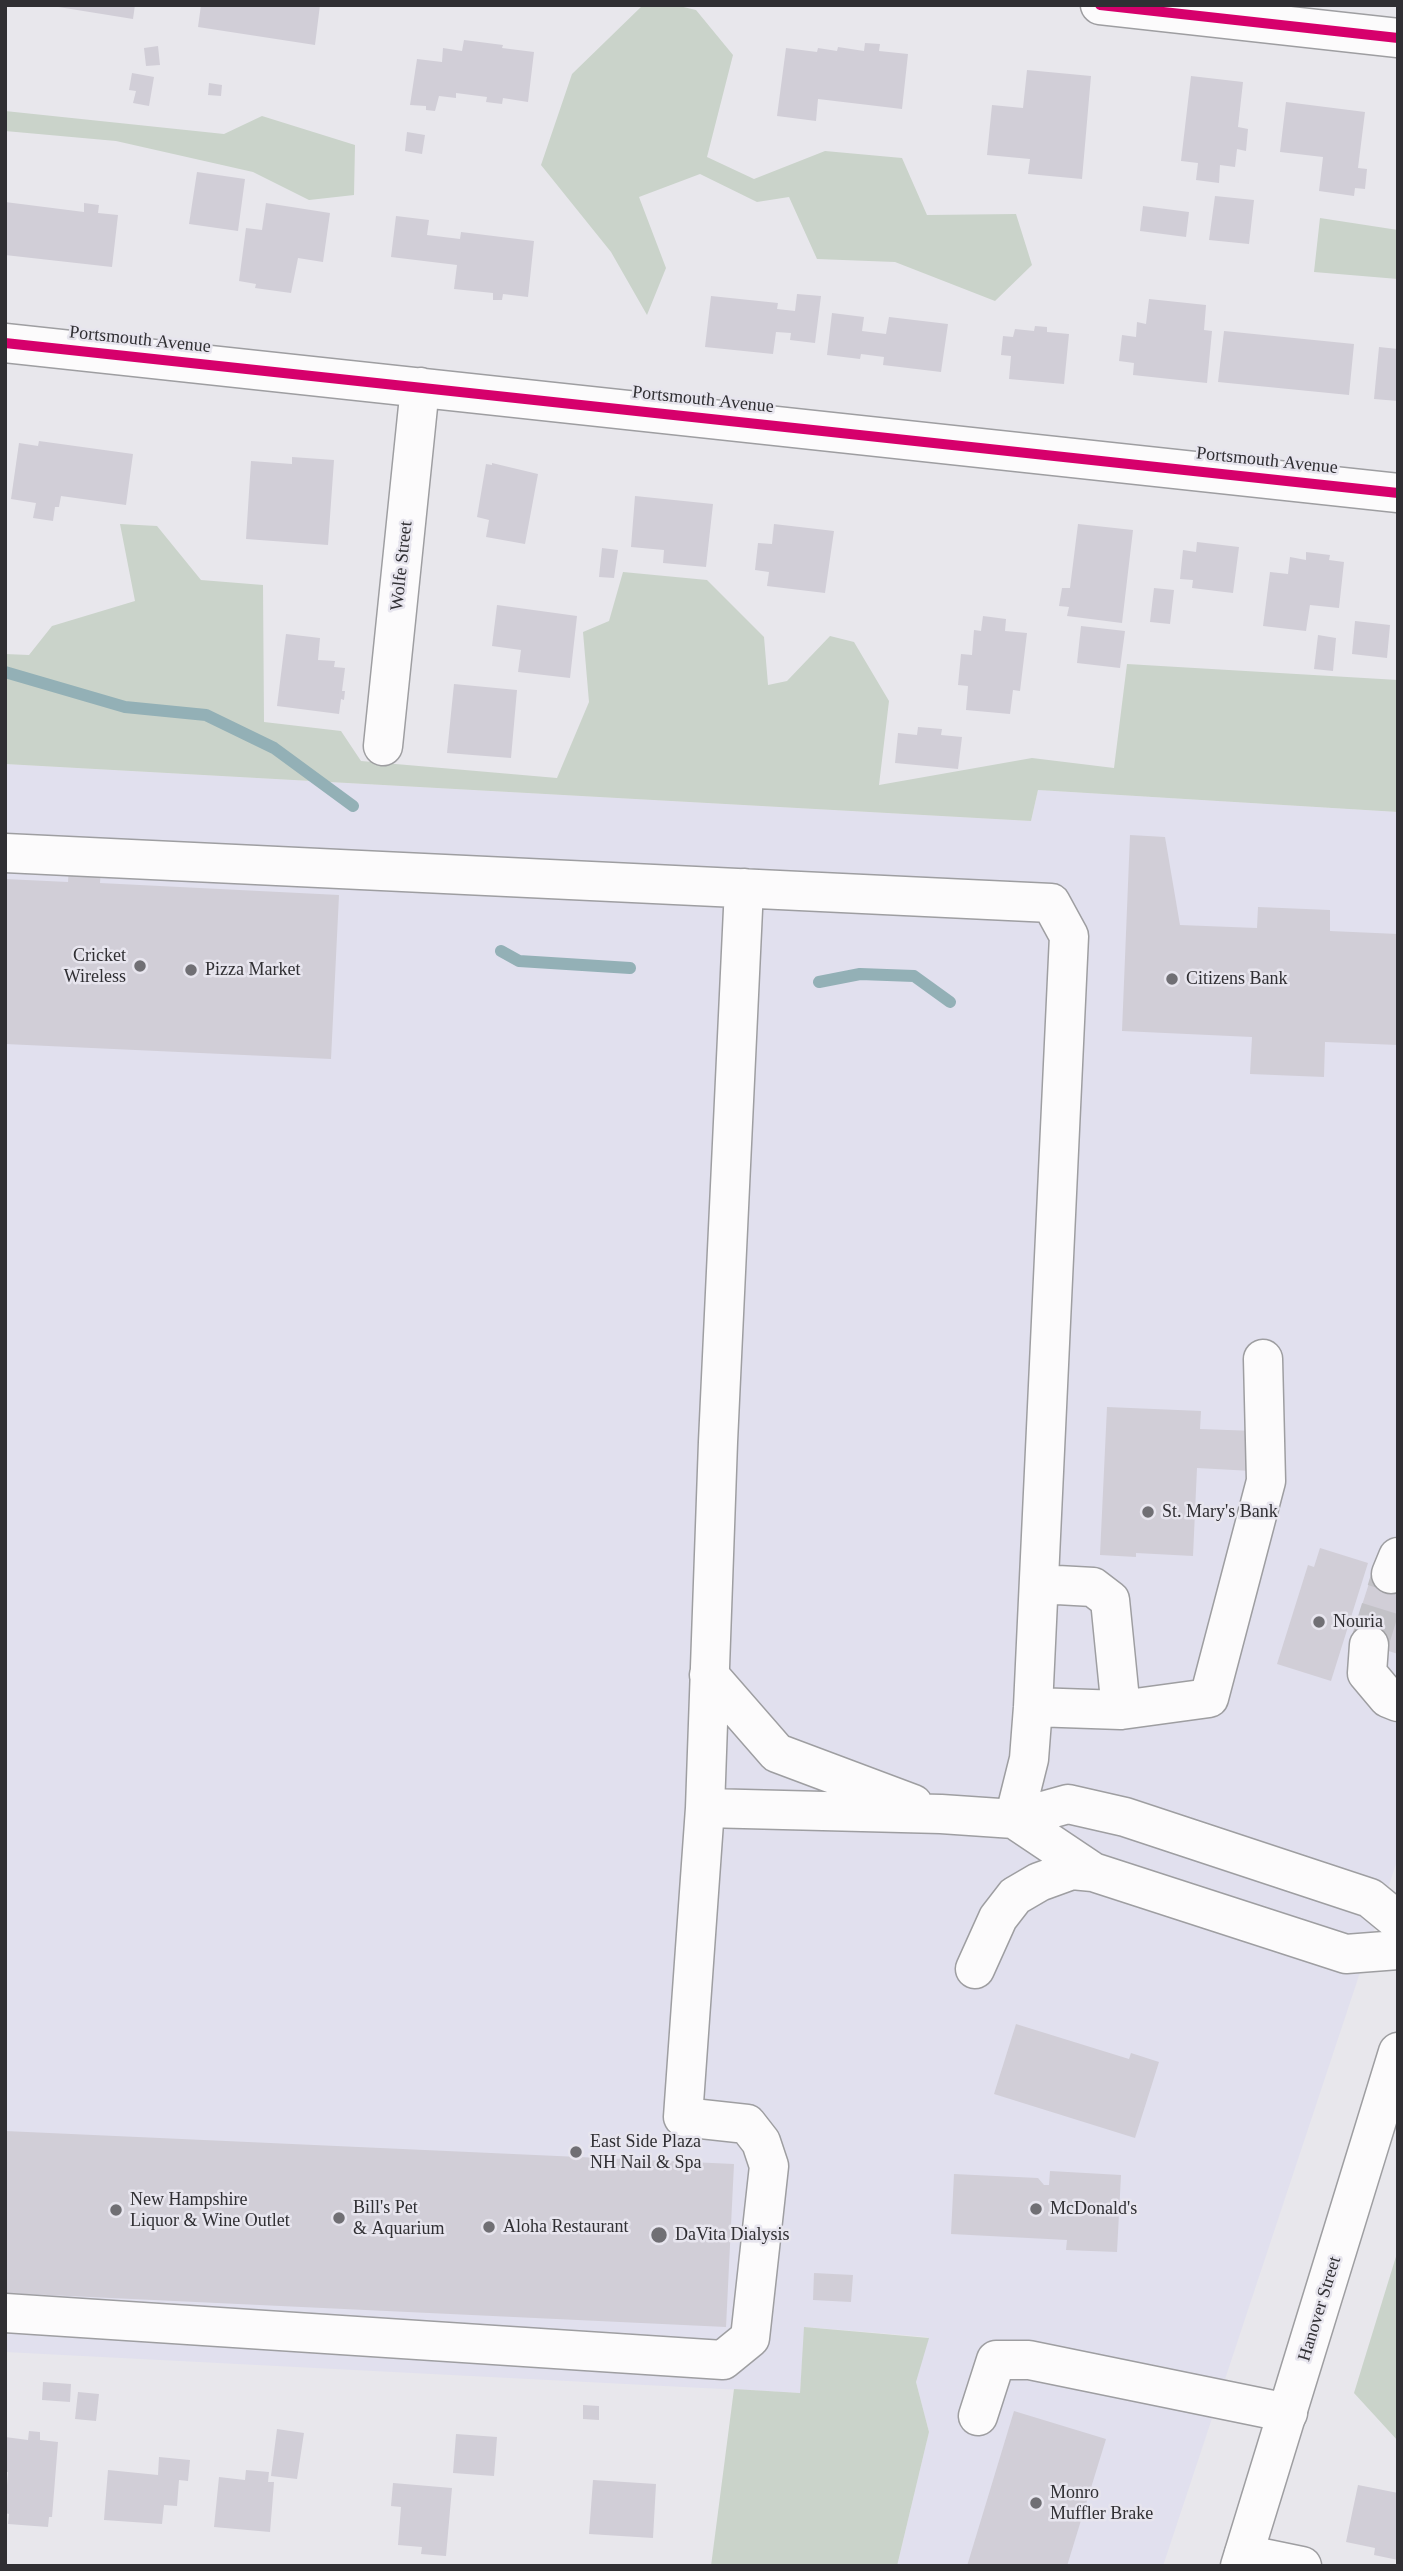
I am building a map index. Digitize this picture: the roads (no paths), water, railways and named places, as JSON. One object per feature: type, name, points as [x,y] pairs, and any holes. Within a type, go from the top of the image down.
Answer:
[{"type":"street","points":[[1100,5],[1398,38]]},
{"type":"street","name":"Portsmouth Avenue","points":[[5,343],[1398,493]]},
{"type":"street","name":"Wolfe Street","points":[[383,746],[420,387]]},
{"type":"street","points":[[5,853],[1051,903],[1069,936],[1033,1707],[1029,1759],[1014,1819]]},
{"type":"street","points":[[5,2313],[723,2360],[750,2338],[768,2166],[761,2142],[747,2124],[682,2117],[705,1808],[744,888]]},
{"type":"street","points":[[1033,1707],[1121,1710],[1209,1698],[1266,1481],[1263,1359]]},
{"type":"street","points":[[1039,1584],[1093,1587],[1110,1600],[1121,1710]]},
{"type":"street","points":[[1369,1645],[1367,1672],[1388,1698],[1398,1702]]},
{"type":"street","points":[[709,1675],[777,1754],[941,1814]]},
{"type":"street","points":[[705,1808],[941,1814],[1014,1819],[1068,1804],[1125,1816],[1370,1898],[1398,1921]]},
{"type":"street","points":[[1014,1819],[1093,1871],[1346,1954],[1398,1950]]},
{"type":"street","points":[[975,1969],[998,1918],[1015,1896],[1039,1882],[1072,1870],[1093,1871]]},
{"type":"street","name":"Hanover Street","points":[[1242,2560],[1398,2052]]},
{"type":"street","points":[[978,2416],[996,2360],[1029,2360],[1288,2413]]},
{"type":"street","points":[[1242,2560],[1302,2566]]},
{"type":"waterway","points":[[5,672],[125,707],[206,715],[274,748],[353,806]]},
{"type":"waterway","points":[[501,951],[519,961],[630,968]]},
{"type":"waterway","points":[[819,982],[860,974],[914,976],[950,1002]]},
{"type":"tunnel","points":[[1369,1645],[1391,1574]]},
{"type":"place","name":"Cricket Wireless","points":[[140,966]]},
{"type":"place","name":"Pizza Market","points":[[191,970]]},
{"type":"place","name":"Citizens Bank","points":[[1172,979]]},
{"type":"place","name":"St. Mary's Bank","points":[[1148,1512]]},
{"type":"place","name":"Nouria","points":[[1319,1622]]},
{"type":"place","name":"East Side Plaza NH Nail & Spa","points":[[576,2152]]},
{"type":"place","name":"McDonald's","points":[[1036,2209]]},
{"type":"place","name":"New Hampshire Liquor & Wine Outlet","points":[[116,2210]]},
{"type":"place","name":"Bill's Pet & Aquarium","points":[[339,2218]]},
{"type":"place","name":"Aloha Restaurant","points":[[489,2227]]},
{"type":"place","name":"DaVita Dialysis","points":[[659,2235]]},
{"type":"place","name":"Monro Muffler Brake","points":[[1036,2503]]}]
